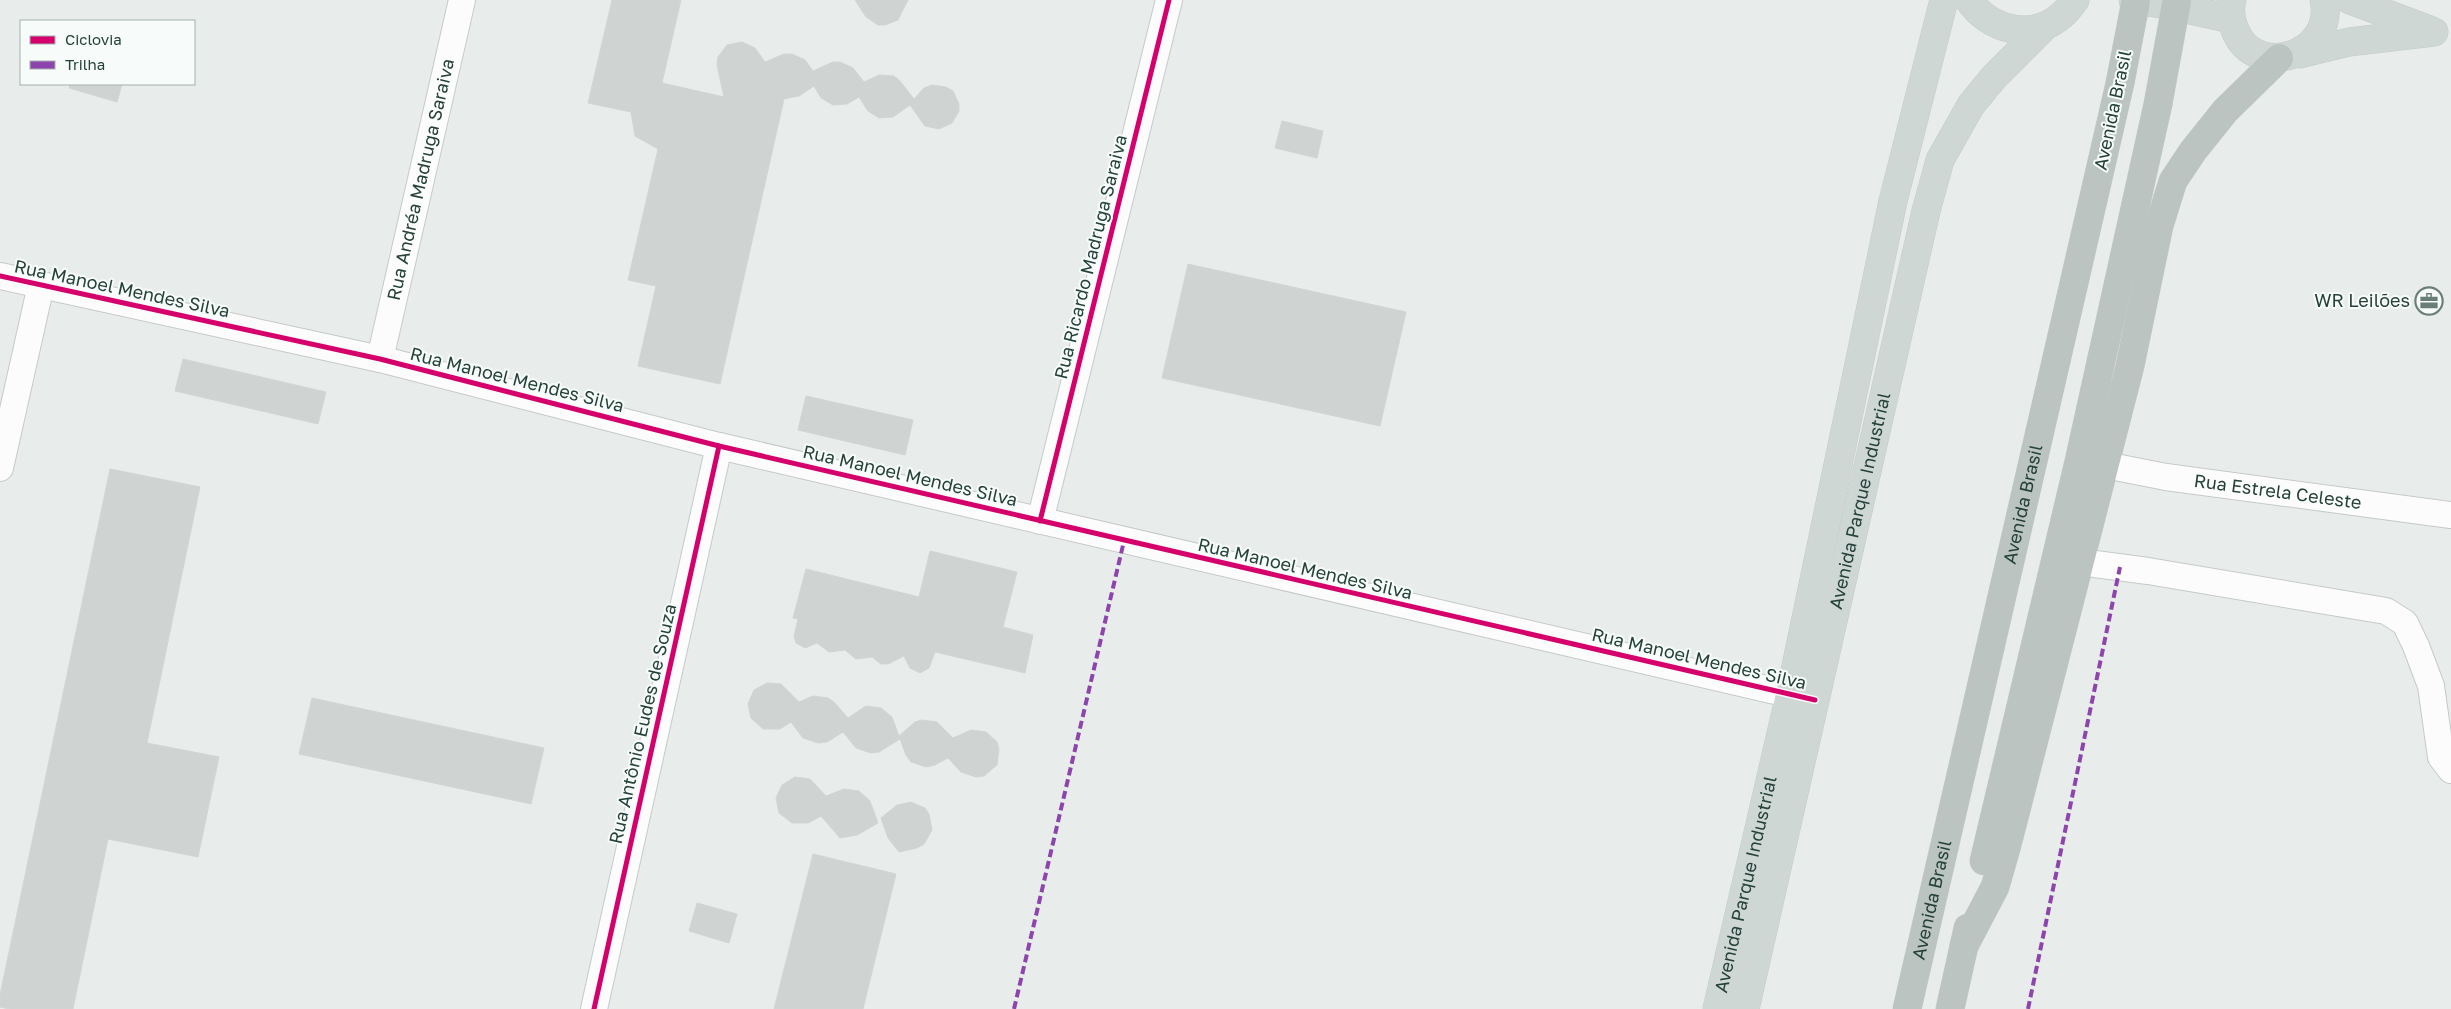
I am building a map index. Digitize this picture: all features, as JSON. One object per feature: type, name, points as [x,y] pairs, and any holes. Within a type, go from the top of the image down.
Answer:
[{"type":"highway","name":"Avenida Brasil","points":[[1907,1009],[2120,83],[2135,0]]},
{"type":"highway","points":[[1950,1009],[2076,471],[2158,104],[2177,0]]},
{"type":"highway","points":[[1964,946],[1995,887],[2007,846],[2130,366],[2159,226],[2174,181],[2193,151],[2225,111],[2287,56]]},
{"type":"main road","name":"Avenida Parque Industrial","points":[[1745,1009],[1803,697],[1875,285],[1893,200],[1944,0]]},
{"type":"main road","points":[[1969,0],[1976,10],[1991,22],[2008,29],[2027,30],[2046,26]]},
{"type":"main road","name":"Avenida Parque Industrial","points":[[1717,1009],[1803,697],[1908,292],[1926,211],[1940,160],[1971,105],[1994,77],[2046,26],[2062,15],[2075,0]]},
{"type":"main road","points":[[2135,0],[2168,5],[2231,10],[2237,35],[2248,47],[2262,55],[2287,56],[2348,42],[2442,33]]},
{"type":"main road","points":[[2287,56],[2308,47],[2318,36],[2324,22],[2324,0]]},
{"type":"main road","points":[[2350,0],[2442,33]]},
{"type":"main road","points":[[1875,285],[1908,292]]},
{"type":"street","name":"Rua Andréa Madruga Saraiva","points":[[380,359],[462,0]]},
{"type":"street","name":"Rua Ricardo Madruga Saraiva","points":[[1040,521],[1169,0]]},
{"type":"street","name":"Rua Manoel Mendes Silva","points":[[0,276],[380,359],[719,446],[1803,697]]},
{"type":"street","points":[[0,468],[41,285]]},
{"type":"street","name":"Rua Antônio Eudes de Souza","points":[[594,1009],[719,446]]},
{"type":"street","name":"Rua Estrela Celeste","points":[[2105,465],[2166,477],[2451,515]]},
{"type":"street","points":[[2080,562],[2148,571],[2386,611],[2405,623],[2416,646],[2431,686],[2441,757],[2451,770]]},
{"type":"building","points":[[612,0],[681,0],[662,83],[724,97],[717,65],[718,57],[727,45],[742,42],[755,48],[765,62],[784,54],[792,54],[805,60],[813,71],[833,62],[840,62],[853,68],[864,82],[879,75],[894,76],[914,99],[924,88],[932,85],[946,87],[953,91],[959,104],[959,111],[952,123],[939,129],[925,126],[910,105],[893,117],[879,118],[868,111],[859,97],[847,104],[833,105],[821,98],[814,86],[799,96],[784,99],[720,384],[638,366],[656,286],[628,280],[658,149],[635,136],[631,112],[588,103]]},
{"type":"building","points":[[855,0],[908,0],[898,20],[885,25],[878,25],[866,17]]},
{"type":"building","points":[[70,85],[122,85],[117,102],[69,88]]},
{"type":"building","points":[[1282,121],[1323,131],[1317,158],[1275,148]]},
{"type":"building","points":[[1188,264],[1406,312],[1380,426],[1162,378]]},
{"type":"building","points":[[183,359],[326,392],[318,424],[175,391]]},
{"type":"building","points":[[806,396],[913,420],[905,455],[798,430]]},
{"type":"building","points":[[110,469],[200,487],[147,743],[219,757],[198,857],[108,839],[73,1009],[9,1009],[0,1007],[0,995]]},
{"type":"building","points":[[930,551],[1017,572],[1003,627],[1033,635],[1025,673],[935,652],[929,668],[920,673],[910,668],[904,656],[888,664],[881,664],[872,657],[856,659],[845,650],[829,652],[817,643],[805,648],[796,643],[794,636],[798,619],[793,618],[806,569],[919,597]]},
{"type":"building","points":[[767,683],[781,684],[799,702],[813,696],[828,698],[848,718],[866,706],[881,708],[892,717],[900,739],[879,752],[871,753],[856,748],[843,732],[827,742],[818,743],[803,738],[791,722],[780,729],[763,729],[751,718],[748,704],[754,690]]},
{"type":"building","points":[[312,698],[544,748],[531,804],[299,754]]},
{"type":"building","points":[[922,720],[937,722],[953,738],[971,730],[986,732],[997,742],[999,749],[997,765],[984,776],[976,777],[961,772],[948,758],[935,765],[926,767],[911,762],[906,755],[899,736],[915,722]]},
{"type":"building","points":[[795,777],[810,779],[826,796],[844,789],[859,791],[870,801],[878,823],[857,835],[840,838],[821,816],[808,823],[792,823],[779,813],[776,798],[782,785]]},
{"type":"building","points":[[911,802],[925,808],[929,814],[932,830],[924,844],[917,848],[899,852],[888,838],[881,818],[897,805]]},
{"type":"building","points":[[813,854],[896,874],[863,1009],[774,1009]]},
{"type":"building","points":[[697,903],[737,914],[729,943],[689,931]]},
{"type":"marked path","points":[[1014,1009],[1124,541]]},
{"type":"marked path","points":[[2028,1009],[2120,567]]},
{"type":"cycle path","points":[[1040,521],[1169,0]]},
{"type":"cycle path","points":[[0,276],[380,359],[719,446],[1815,700]]},
{"type":"cycle path","points":[[594,1009],[719,446]]},
{"type":"place","name":"WR Leilões","points":[[2429,301]]}]
